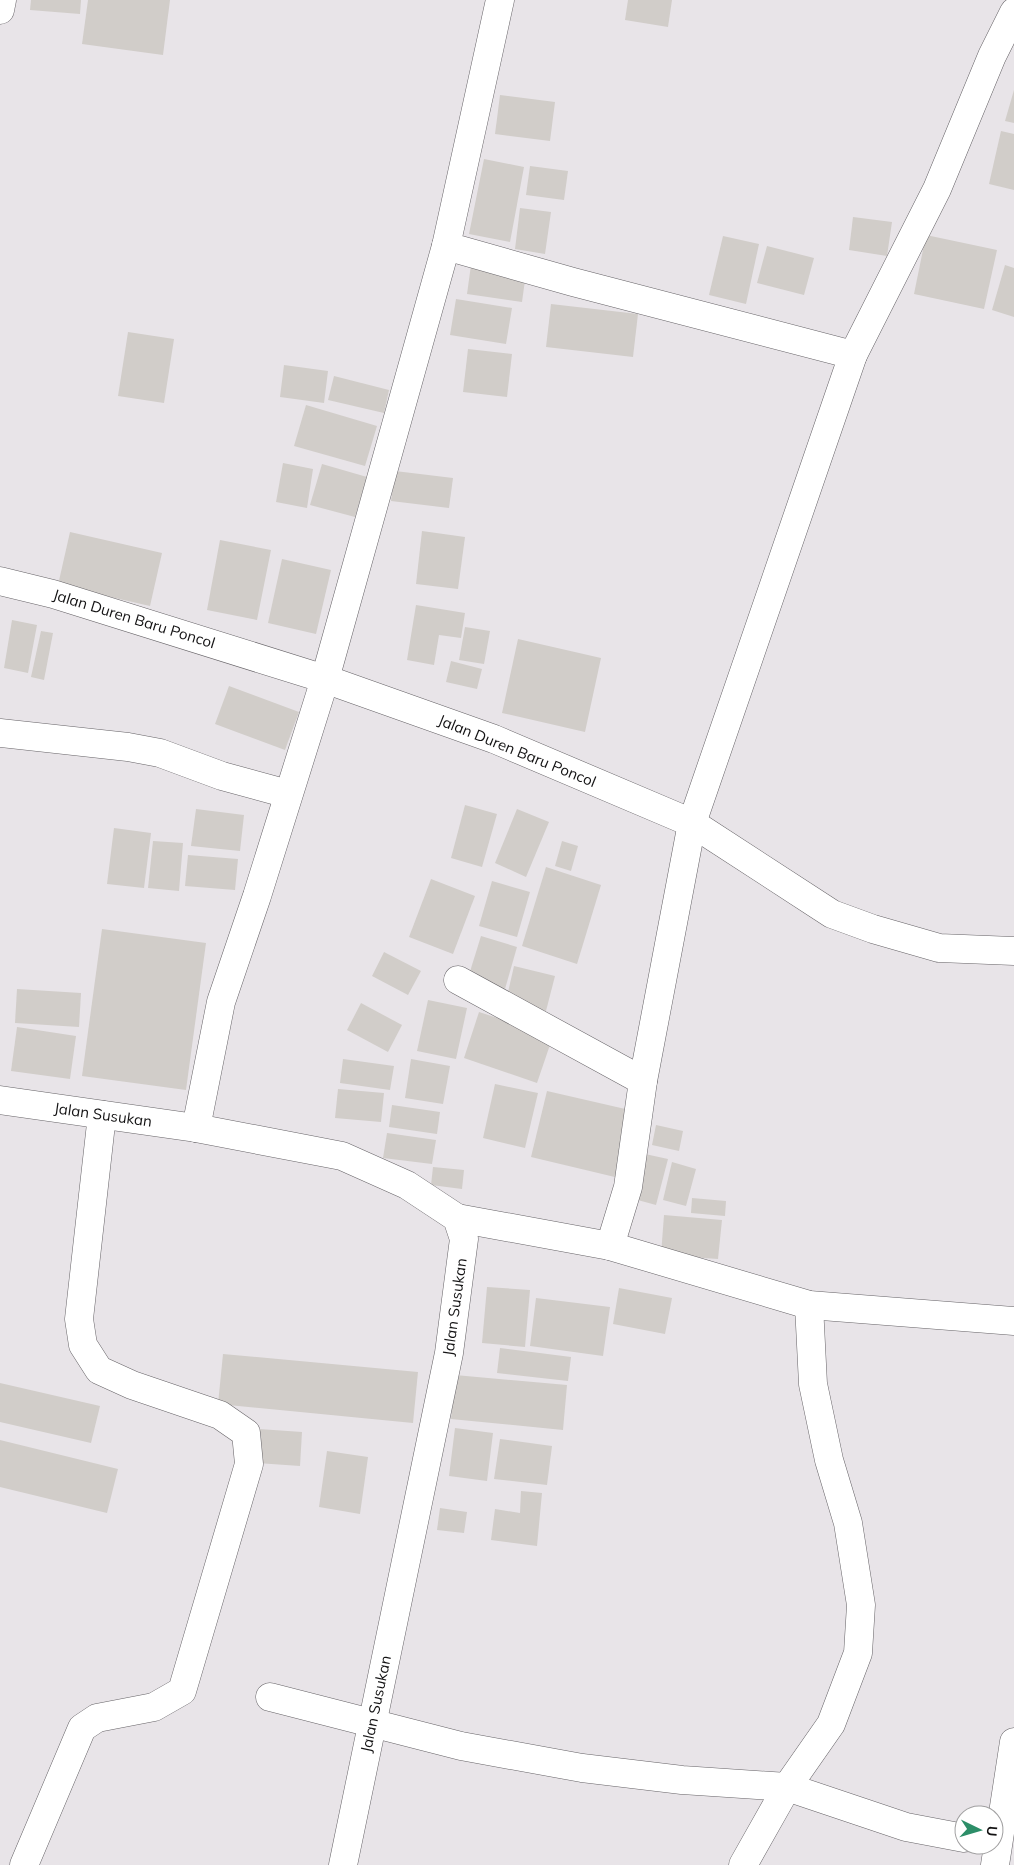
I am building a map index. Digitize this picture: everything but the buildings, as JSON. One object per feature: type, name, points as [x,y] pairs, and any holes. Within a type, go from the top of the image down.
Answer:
[{"type":"street","points":[[0,10],[2,0]]},
{"type":"street","points":[[196,1128],[221,1002],[257,896],[325,679],[446,246],[500,0]]},
{"type":"street","points":[[610,1246],[628,1187],[642,1081],[692,824],[853,355],[937,189],[992,56],[1014,12]]},
{"type":"street","points":[[446,246],[573,282],[853,355]]},
{"type":"street","name":"Jalan Duren Baru Poncol","points":[[0,581],[54,594],[325,679],[494,738],[692,824],[832,914],[873,930],[939,948],[1014,952]]},
{"type":"street","points":[[0,733],[128,747],[160,753],[222,776],[288,794]]},
{"type":"street","points":[[458,980],[642,1081]]},
{"type":"street","name":"Jalan Susukan","points":[[0,1100],[196,1128],[342,1156],[408,1185],[457,1218],[464,1239],[449,1353],[343,1865]]},
{"type":"street","points":[[24,1865],[82,1728],[97,1718],[154,1707],[182,1690],[250,1464],[246,1433],[220,1415],[132,1385],[99,1370],[84,1345],[79,1319],[102,1116]]},
{"type":"street","points":[[457,1218],[610,1246],[809,1305],[1014,1321]]},
{"type":"street","points":[[743,1865],[787,1787],[831,1724],[858,1653],[861,1605],[848,1523],[829,1460],[813,1384],[809,1305]]},
{"type":"street","points":[[270,1697],[461,1746],[582,1768],[682,1780],[787,1787],[906,1828],[954,1836]]},
{"type":"street","points":[[1004,1819],[1014,1742]]}]
